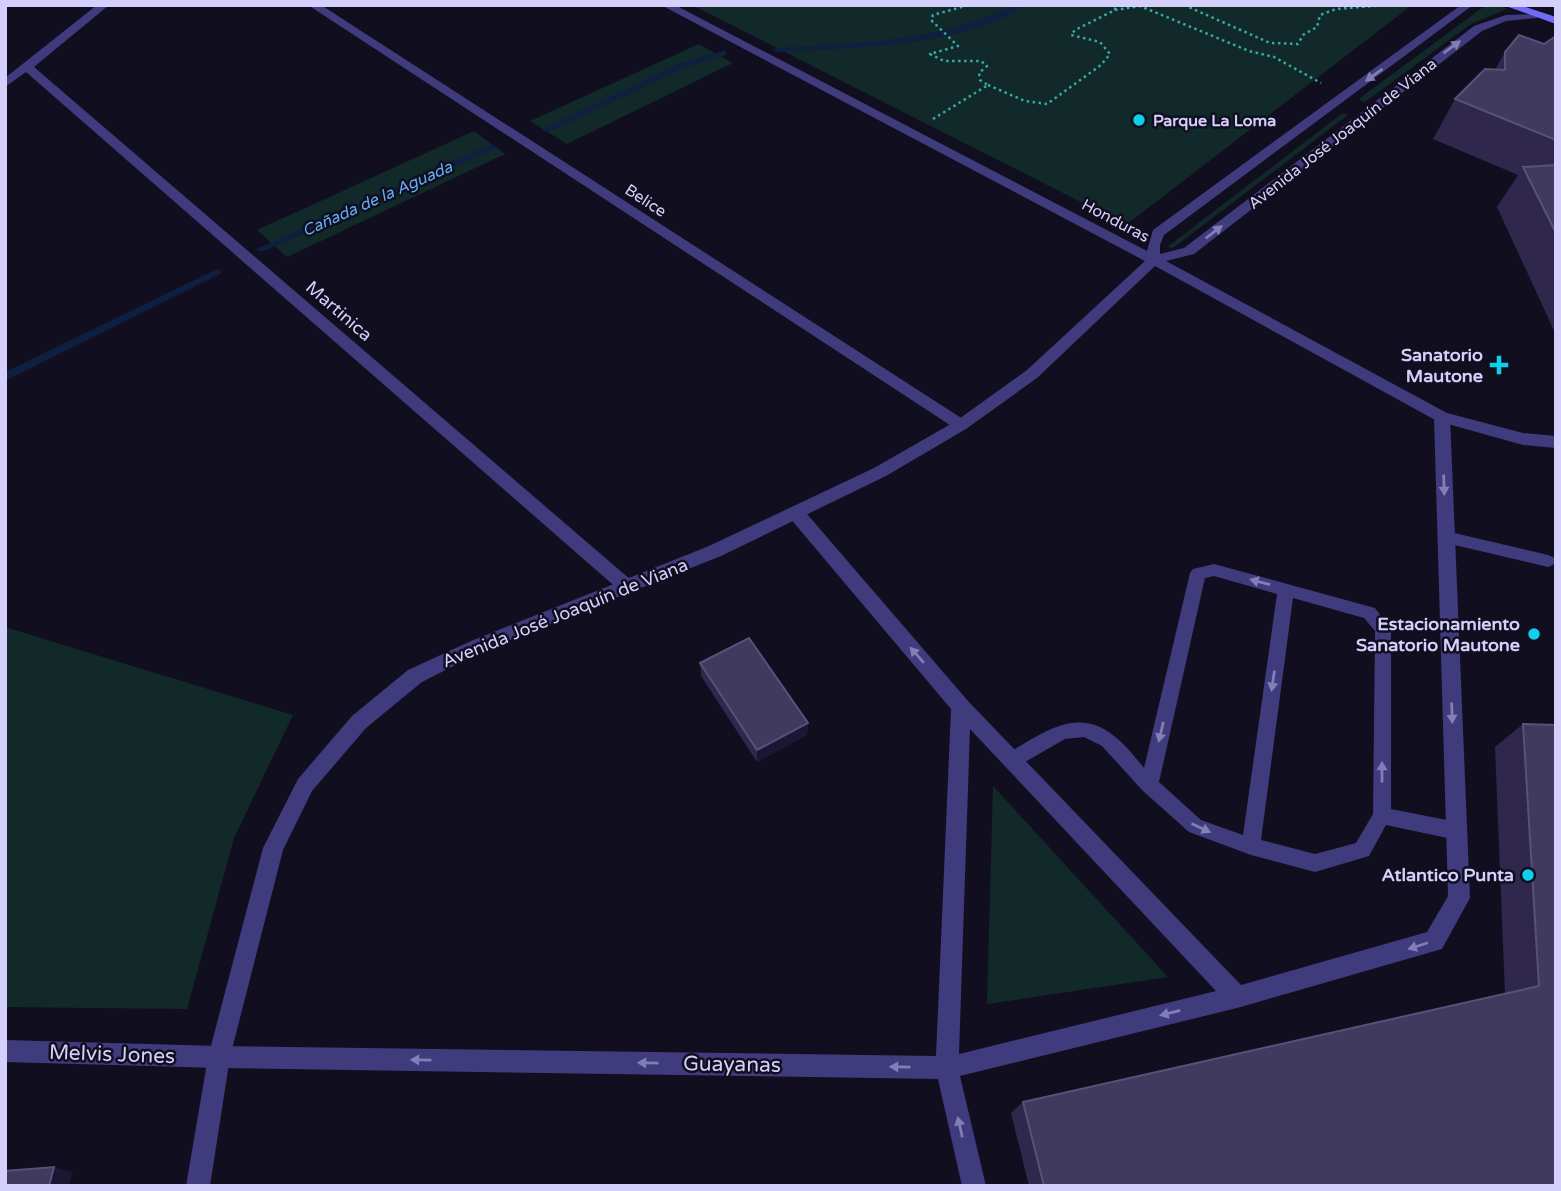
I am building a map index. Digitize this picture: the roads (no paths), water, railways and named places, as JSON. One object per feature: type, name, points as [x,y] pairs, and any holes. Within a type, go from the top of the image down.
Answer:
[{"type":"main road","points":[[1508,5],[1553,22]]},
{"type":"street","points":[[5,84],[104,5]]},
{"type":"street","name":"Belice","points":[[313,5],[961,425]]},
{"type":"street","name":"Honduras","points":[[666,5],[1154,260],[1443,417],[1523,439],[1556,442]]},
{"type":"street","name":"Avenida José Joaquín de Viana","points":[[198,1186],[219,1057],[255,908],[273,848],[305,785],[359,722],[415,676],[477,646],[715,551],[880,472],[961,425],[1032,374],[1154,260],[1189,251],[1351,105],[1468,5]]},
{"type":"street","name":"Avenida José Joaquín de Viana","points":[[1154,260],[1153,245],[1158,233],[1351,105],[1490,21],[1500,17],[1533,16]]},
{"type":"street","name":"Martinica","points":[[27,67],[625,585]]},
{"type":"street","name":"Guayanas","points":[[219,1057],[947,1068],[1237,997],[1434,941],[1459,898],[1443,417]]},
{"type":"street","points":[[795,512],[961,706],[1237,997]]},
{"type":"street","points":[[961,706],[947,1068],[974,1186]]},
{"type":"street","name":"Melvis Jones","points":[[5,1051],[219,1057]]},
{"type":"lane","points":[[1446,537],[1548,561]]},
{"type":"lane","points":[[1012,760],[1062,732],[1086,729],[1108,741],[1149,785],[1195,826],[1251,846],[1315,863],[1362,850],[1382,816],[1383,629],[1368,613],[1214,570],[1198,573],[1149,785]]},
{"type":"lane","points":[[1251,846],[1286,589]]},
{"type":"lane","points":[[1382,816],[1457,831]]},
{"type":"waterway","name":"Cañada de la Aguada","points":[[776,50],[902,41],[965,28],[1021,5]]},
{"type":"waterway","name":"Cañada de la Aguada","points":[[545,130],[681,66],[723,53]]},
{"type":"waterway","name":"Cañada de la Aguada","points":[[261,249],[492,147]]},
{"type":"waterway","name":"Cañada de la Aguada","points":[[5,377],[217,272]]},
{"type":"place","name":"Parque La Loma","points":[[1139,120]]},
{"type":"place","name":"Sanatorio Mautone","points":[[1499,365]]},
{"type":"place","name":"Estacionamiento Sanatorio Mautone","points":[[1534,634]]},
{"type":"place","name":"Atlantico Punta","points":[[1528,875]]}]
